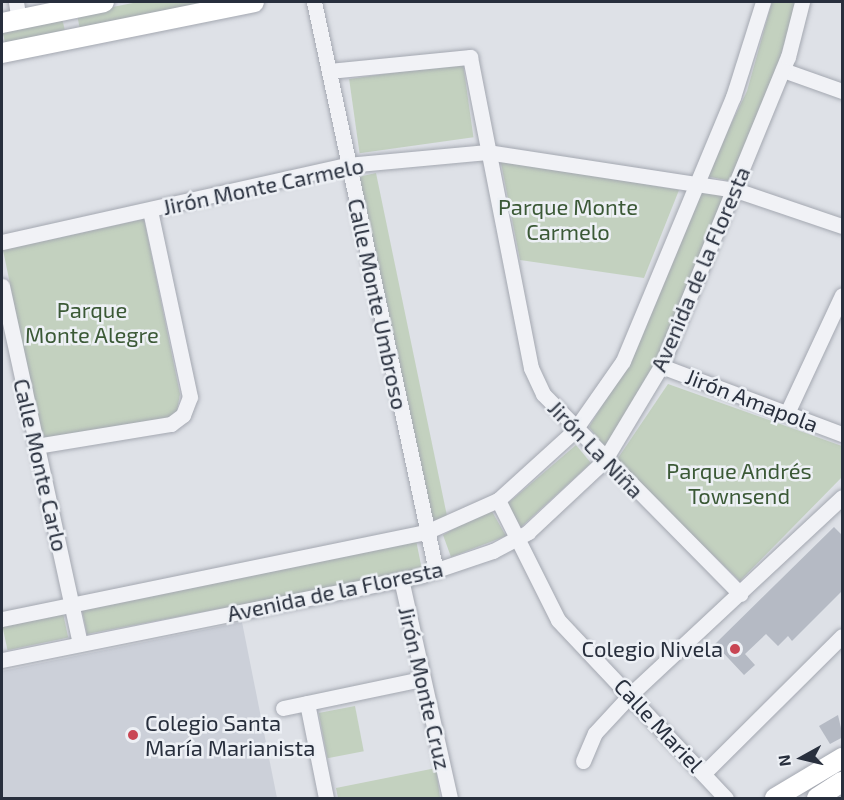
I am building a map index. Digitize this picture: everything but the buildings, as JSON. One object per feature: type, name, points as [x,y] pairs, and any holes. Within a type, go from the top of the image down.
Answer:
[{"type":"main road","points":[[12,15],[70,9],[104,2]]},
{"type":"main road","points":[[2,53],[254,2]]},
{"type":"main road","points":[[70,9],[76,38]]},
{"type":"main road","points":[[775,798],[843,758]]},
{"type":"main road","points":[[817,798],[843,782]]},
{"type":"street","name":"Calle Monte Umbroso","points":[[314,2],[347,165],[436,571]]},
{"type":"street","name":"Avenida de la Floresta","points":[[2,619],[426,532],[498,500],[574,431],[623,361],[695,183],[733,97],[764,2]]},
{"type":"street","name":"Avenida de la Floresta","points":[[2,660],[436,571],[518,540],[604,461],[661,366],[736,190],[783,70],[802,2]]},
{"type":"street","name":"Jirón La Niña","points":[[329,71],[470,57],[531,368],[543,394],[574,431],[740,594]]},
{"type":"street","points":[[783,70],[843,91]]},
{"type":"street","name":"Jirón Monte Carmelo","points":[[2,242],[150,211],[347,165],[487,152],[736,190],[843,226]]},
{"type":"street","points":[[36,446],[171,424],[183,415],[190,397],[150,211]]},
{"type":"street","name":"Calle Monte Carlo","points":[[2,286],[80,644]]},
{"type":"street","points":[[787,413],[843,296]]},
{"type":"street","name":"Jirón Amapola","points":[[661,366],[843,434]]},
{"type":"street","points":[[583,761],[595,733],[632,693],[843,497]]},
{"type":"street","name":"Calle Mariel","points":[[498,500],[558,620],[632,693],[726,798]]},
{"type":"street","name":"Jirón Monte Cruz","points":[[401,579],[450,797]]},
{"type":"street","points":[[704,773],[843,636]]},
{"type":"street","points":[[283,708],[422,680]]},
{"type":"street","points":[[307,703],[326,798]]},
{"type":"shaded area","name":"Colegio Santa María Marianista","points":[[242,622],[277,798],[2,798],[2,671]]},
{"type":"green space","points":[[138,2],[217,2],[80,30],[77,14]]},
{"type":"green space","points":[[772,2],[796,2],[778,65],[730,181],[706,176],[747,91]]},
{"type":"green space","points":[[62,18],[66,35],[6,48],[3,32]]},
{"type":"green space","points":[[463,63],[473,137],[360,153],[349,79]]},
{"type":"green space","name":"Parque Monte Carmelo","points":[[500,158],[679,190],[644,278],[520,260]]},
{"type":"green space","points":[[376,173],[447,516],[437,522],[428,515],[358,177]]},
{"type":"green space","points":[[700,189],[724,196],[655,364],[606,448],[589,427],[629,361]]},
{"type":"green space","name":"Parque Monte Alegre","points":[[144,219],[180,394],[177,411],[166,419],[42,439],[3,250]]},
{"type":"green space","name":"Parque Andrés Townsend","points":[[668,384],[842,446],[842,477],[740,581],[616,461]]},
{"type":"green space","points":[[576,445],[591,463],[521,527],[507,504]]},
{"type":"green space","points":[[490,508],[506,536],[451,557],[443,535]]},
{"type":"green space","points":[[416,540],[422,570],[87,634],[82,610]]},
{"type":"green space","points":[[63,613],[68,637],[8,650],[2,626]]},
{"type":"green space","points":[[355,706],[364,751],[327,758],[319,713]]},
{"type":"green space","points":[[436,768],[440,798],[338,798],[336,788]]},
{"type":"place","name":"Colegio Nivela","points":[[735,649]]},
{"type":"place","name":"Colegio Santa María Marianista","points":[[133,735]]}]
